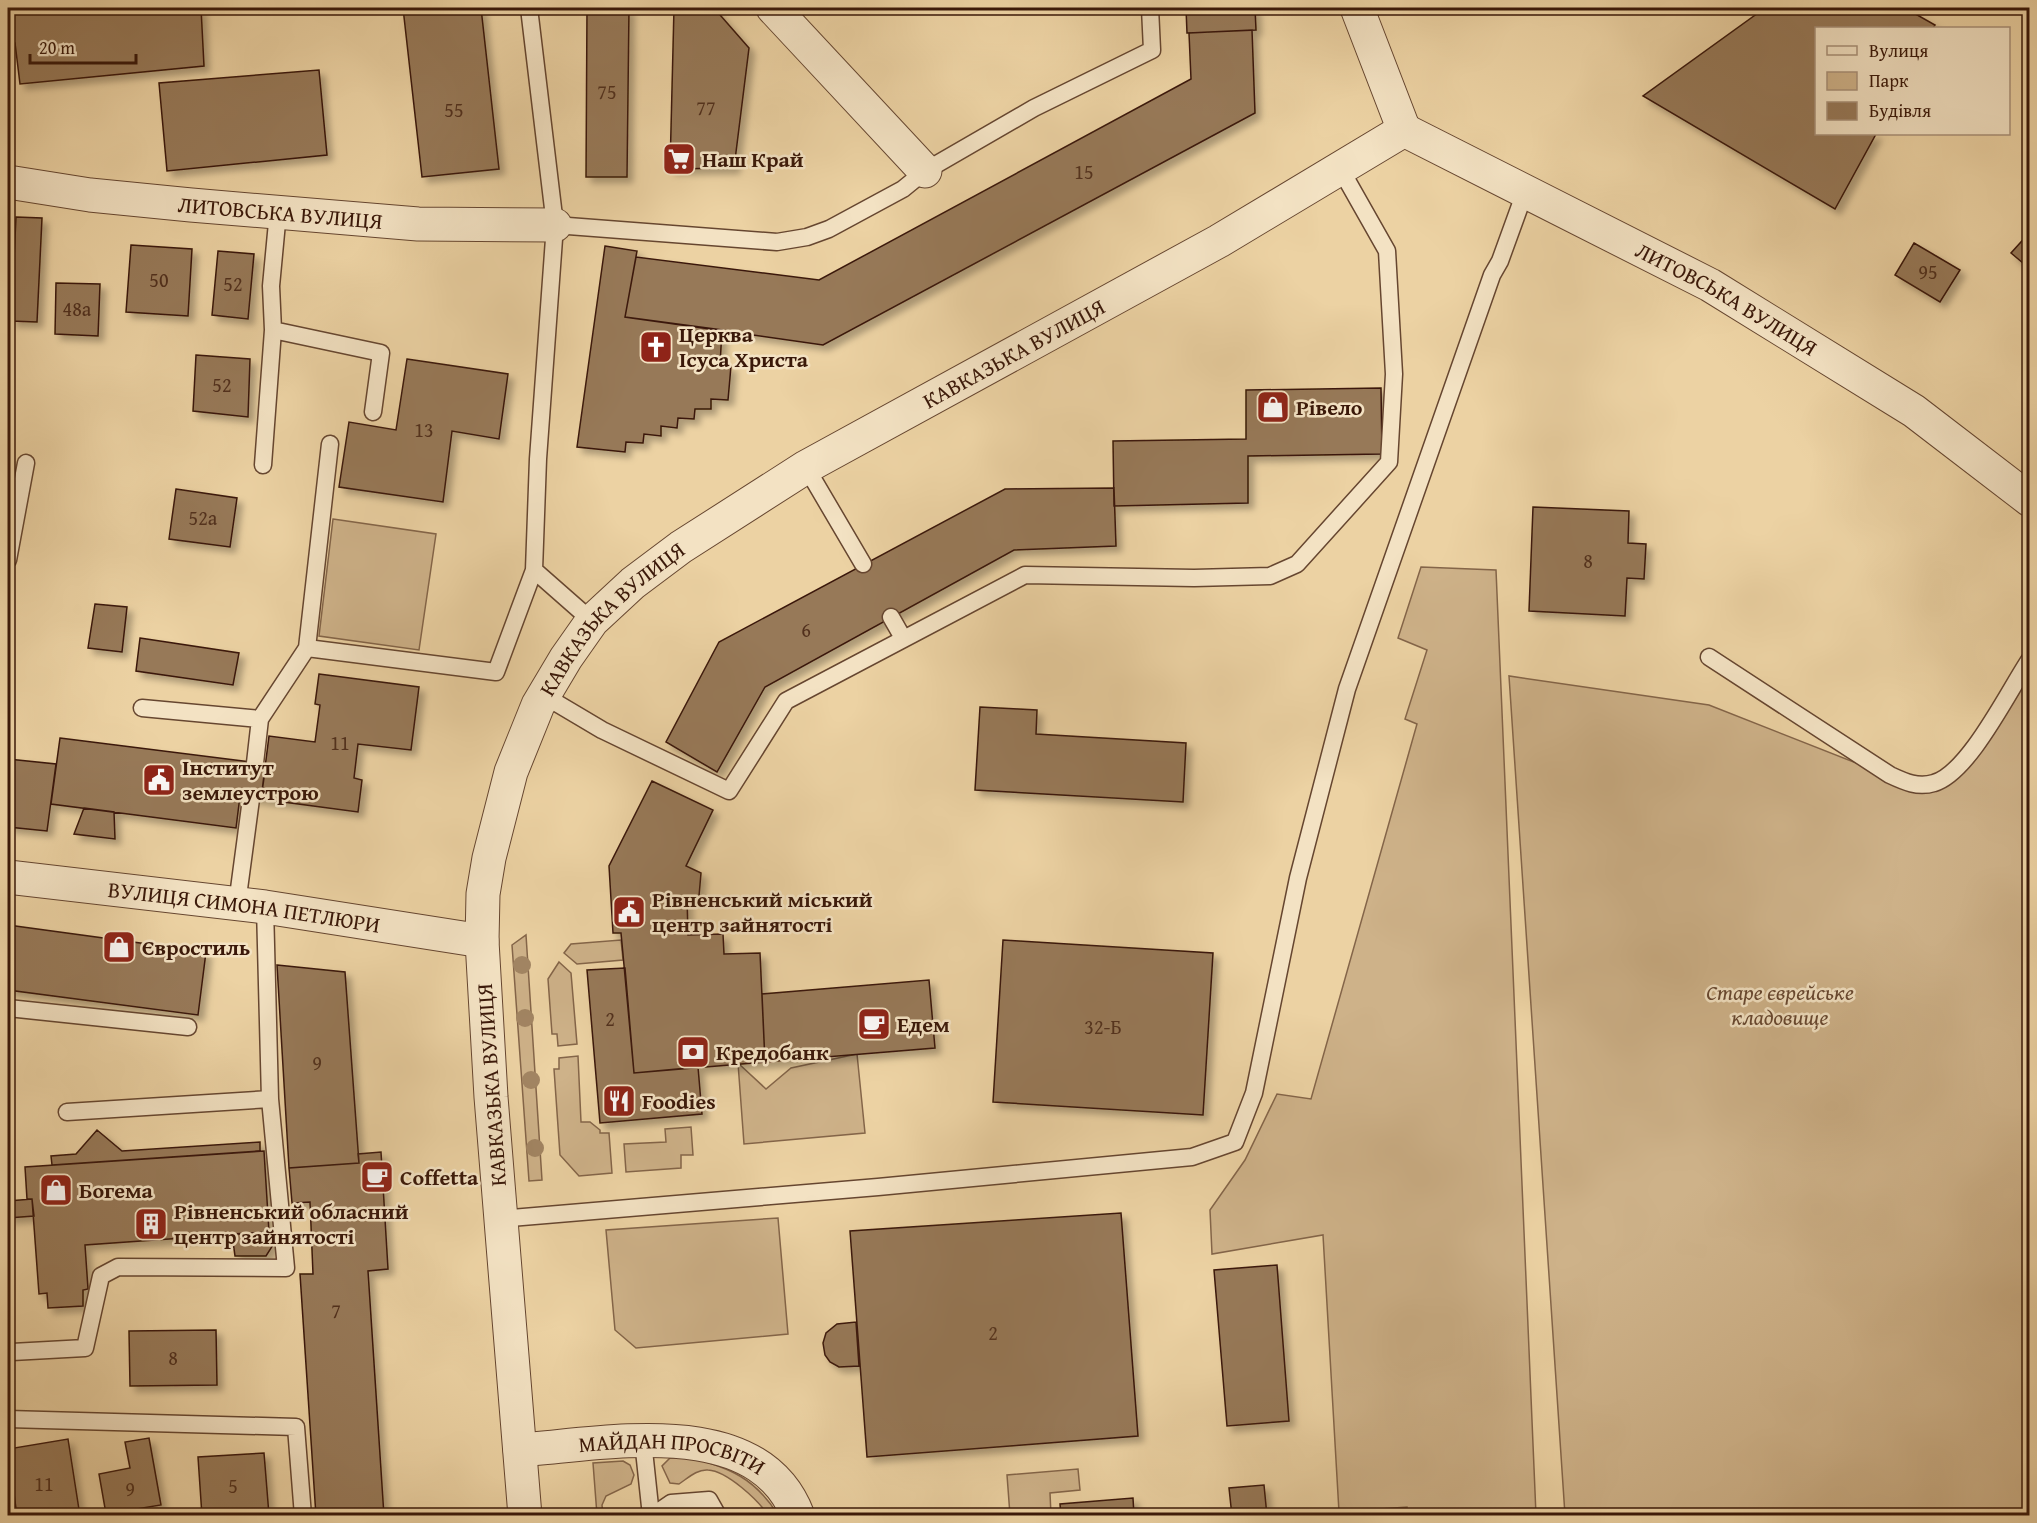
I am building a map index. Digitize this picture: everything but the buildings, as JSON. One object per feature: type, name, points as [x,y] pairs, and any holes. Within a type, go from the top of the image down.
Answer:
[{"type":"street","points":[[773,8],[925,171]]},
{"type":"street","points":[[1358,8],[1404,130]]},
{"type":"street","name":"ЛИТОВСЬКА ВУЛИЦЯ","points":[[1404,130],[1710,285],[1914,411],[2030,500]]},
{"type":"street","name":"КАВКАЗЬКА ВУЛИЦЯ","points":[[525,1515],[500,1219],[482,941],[483,894],[489,858],[511,772],[543,695],[592,621],[633,583],[681,547],[806,467],[1219,241],[1404,130]]},
{"type":"street","name":"ЛИТОВСЬКА ВУЛИЦЯ","points":[[8,182],[90,195],[418,224],[555,225]]},
{"type":"street","name":"ВУЛИЦЯ СИМОНА ПЕТЛЮРИ","points":[[8,877],[251,905],[482,941]]},
{"type":"street","name":"МАЙДАН ПРОСВІТИ","points":[[520,1450],[667,1439],[717,1446],[759,1465],[792,1499],[798,1515]]},
{"type":"lane","points":[[307,648],[496,672],[534,570],[538,459],[555,225],[529,8]]},
{"type":"lane","points":[[555,225],[777,242],[807,237],[903,189],[925,171],[1034,108],[1152,50],[1150,8]]},
{"type":"lane","points":[[543,695],[613,736],[729,791],[786,701],[1025,575],[1194,578],[1270,576],[1297,564],[1389,462],[1394,374],[1387,251],[1340,168]]},
{"type":"lane","points":[[500,1219],[878,1187],[1192,1157],[1234,1142],[1254,1093],[1298,878],[1347,688],[1492,275],[1500,261],[1525,192]]},
{"type":"lane","points":[[262,465],[273,330],[272,286],[278,212]]},
{"type":"lane","points":[[273,330],[381,353],[373,412]]},
{"type":"lane","points":[[255,763],[260,719],[307,648],[330,444]]},
{"type":"lane","points":[[8,560],[26,463]]},
{"type":"lane","points":[[806,467],[863,564]]},
{"type":"lane","points":[[534,570],[592,621]]},
{"type":"lane","points":[[891,617],[903,638]]},
{"type":"lane","points":[[1709,657],[1890,775],[1912,785],[1934,783],[1954,773],[1981,738],[2030,659]]},
{"type":"lane","points":[[142,708],[260,719]]},
{"type":"lane","points":[[12,1352],[85,1348],[101,1276],[118,1267],[286,1268],[251,905],[251,799]]},
{"type":"lane","points":[[8,1008],[188,1027]]},
{"type":"lane","points":[[67,1112],[270,1099]]},
{"type":"lane","points":[[8,1419],[296,1426],[303,1515]]},
{"type":"lane","points":[[643,1440],[652,1515],[670,1503],[709,1500],[718,1515]]},
{"type":"green space","points":[[333,519],[436,534],[419,650],[319,636]]},
{"type":"green space","points":[[1421,567],[1496,570],[1536,1515],[1408,1515],[1407,1507],[1339,1512],[1323,1235],[1212,1254],[1210,1210],[1245,1160],[1277,1094],[1311,1099],[1417,724],[1405,719],[1427,650],[1398,638]]},
{"type":"green space","name":"Старе єврейське кладовище","points":[[2029,659],[2029,1515],[1565,1515],[1509,676],[1709,705],[1912,785],[1954,773]]},
{"type":"green space","points":[[526,935],[542,1180],[529,1181],[512,945]]},
{"type":"green space","points":[[621,940],[623,960],[577,964],[564,953],[571,944]]},
{"type":"green space","points":[[559,962],[571,973],[577,1044],[558,1046],[557,1034],[552,1034],[548,979]]},
{"type":"green space","points":[[857,1054],[865,1133],[744,1144],[738,1063],[766,1089],[791,1068]]},
{"type":"green space","points":[[578,1056],[581,1122],[590,1122],[600,1130],[600,1133],[609,1133],[612,1173],[579,1176],[560,1155],[554,1069],[559,1069],[559,1058]]},
{"type":"green space","points":[[691,1127],[693,1155],[681,1155],[681,1168],[626,1172],[624,1144],[666,1142],[665,1129]]},
{"type":"green space","points":[[778,1218],[788,1334],[636,1348],[615,1330],[606,1230]]},
{"type":"green space","points":[[689,1457],[729,1470],[751,1483],[778,1515],[768,1515],[741,1487],[716,1472],[700,1471],[679,1484],[670,1483],[662,1466],[670,1458]]},
{"type":"green space","points":[[623,1461],[630,1465],[634,1475],[631,1484],[606,1496],[602,1505],[603,1515],[597,1515],[593,1463]]},
{"type":"green space","points":[[1078,1469],[1080,1490],[1050,1493],[1051,1515],[1010,1515],[1007,1475]]},
{"type":"green space","points":[[965,1511],[977,1515],[913,1515]]},
{"type":"place","name":"Наш Край","points":[[679,159]]},
{"type":"place","name":"Церква Ісуса Христа","points":[[656,347]]},
{"type":"place","name":"Рівело","points":[[1273,407]]},
{"type":"place","name":"Інститут землеустрою","points":[[159,780]]},
{"type":"place","name":"Рівненський міський центр зайнятості","points":[[629,912]]},
{"type":"place","name":"Євростиль","points":[[119,947]]},
{"type":"place","name":"Едем","points":[[874,1024]]},
{"type":"place","name":"Кредобанк","points":[[693,1052]]},
{"type":"place","name":"Foodies","points":[[619,1101]]},
{"type":"place","name":"Coffetta","points":[[377,1177]]},
{"type":"place","name":"Богема","points":[[56,1190]]},
{"type":"place","name":"Рівненський обласний центр зайнятості","points":[[151,1224]]}]
